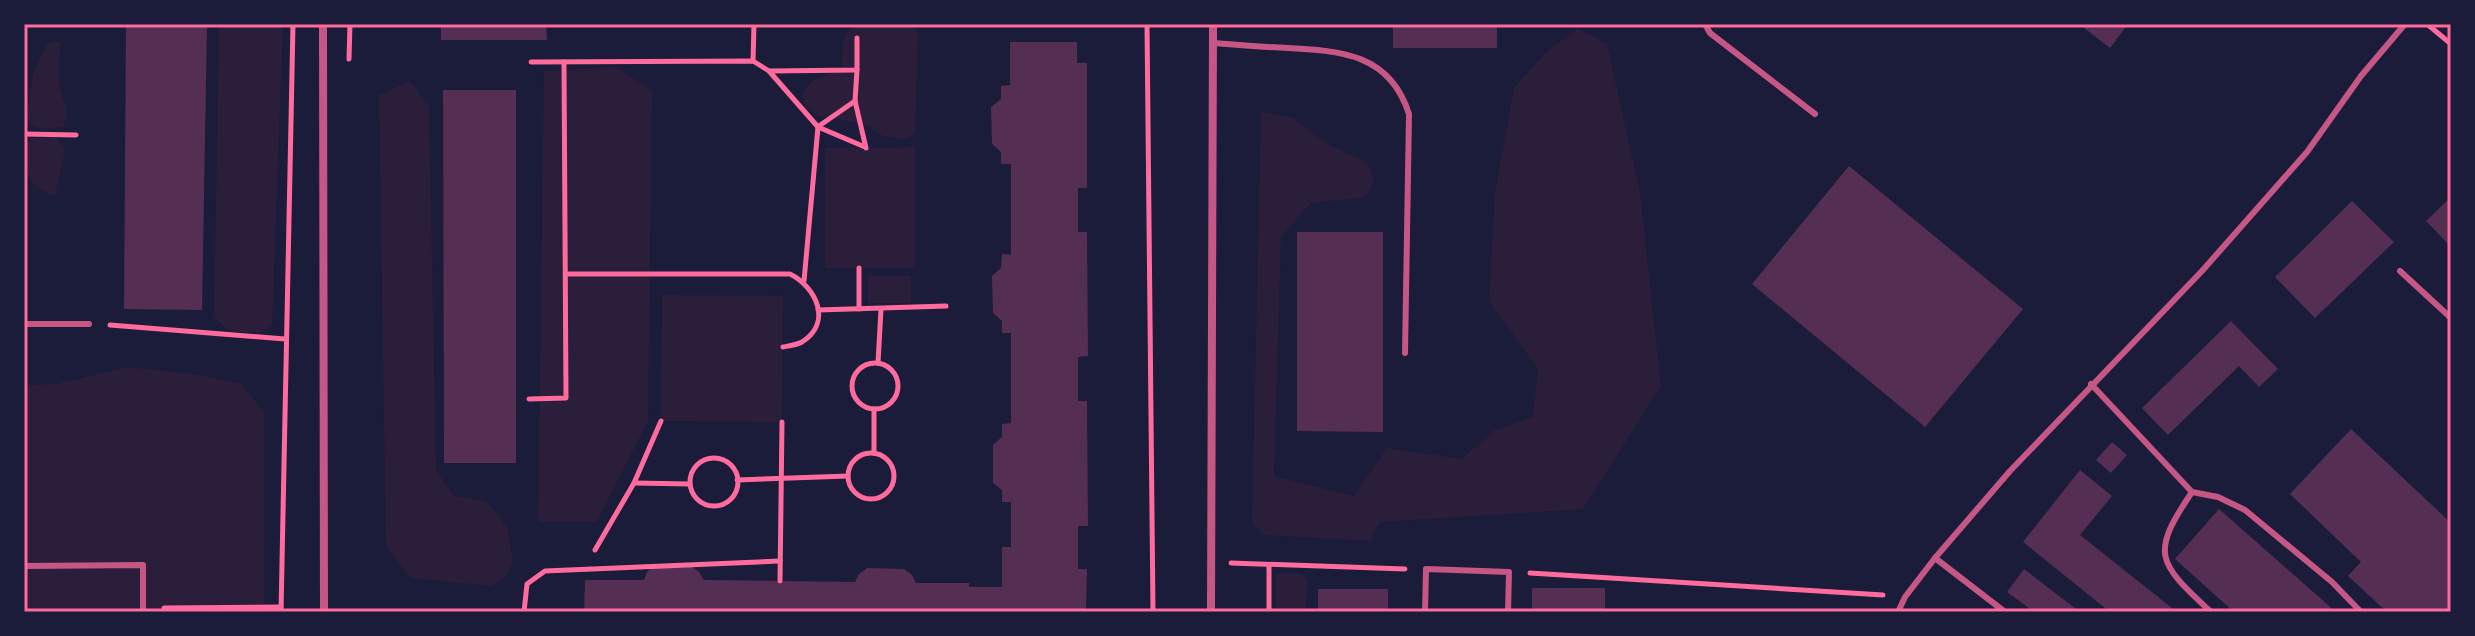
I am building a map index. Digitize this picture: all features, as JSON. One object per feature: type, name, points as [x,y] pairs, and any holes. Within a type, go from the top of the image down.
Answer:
[{"type":"street","points":[[323,24],[324,612]]},
{"type":"street","points":[[1211,612],[1213,24]]},
{"type":"lane","points":[[1705,24],[1710,33],[1815,114]]},
{"type":"lane","points":[[1898,612],[1905,597],[1935,558],[2010,471],[2202,271],[2307,152],[2361,76],[2405,24]]},
{"type":"lane","points":[[1213,43],[1333,51],[1363,60],[1384,72],[1404,98],[1409,114],[1405,353]]},
{"type":"lane","points":[[2400,271],[2451,318]]},
{"type":"lane","points":[[24,324],[89,324]]},
{"type":"lane","points":[[2091,384],[2192,492],[2218,497],[2245,510],[2332,582],[2361,612]]},
{"type":"lane","points":[[2192,492],[2166,535],[2164,556],[2171,570],[2211,612]]},
{"type":"lane","points":[[1935,558],[2005,612]]},
{"type":"lane","points":[[24,566],[143,565],[143,610]]},
{"type":"lane","points":[[1425,612],[1426,569],[1509,572],[1508,612]]},
{"type":"path","points":[[143,610],[281,609],[293,24]]},
{"type":"path","points":[[349,63],[350,24]]},
{"type":"path","points":[[753,61],[754,24]]},
{"type":"path","points":[[1147,24],[1153,612]]},
{"type":"path","points":[[2427,24],[2451,44]]},
{"type":"path","points":[[531,62],[753,61],[769,71],[818,127],[866,148],[855,101],[857,38]]},
{"type":"path","points":[[529,399],[566,398],[564,62]]},
{"type":"path","points":[[769,71],[857,70]]},
{"type":"path","points":[[804,281],[818,127],[855,101]]},
{"type":"path","points":[[24,134],[76,135]]},
{"type":"path","points":[[859,268],[859,309]]},
{"type":"path","points":[[566,274],[790,274],[804,281],[814,294],[818,310],[811,333],[801,343],[783,347]]},
{"type":"path","points":[[818,310],[946,306]]},
{"type":"path","points":[[878,363],[881,309]]},
{"type":"path","points":[[89,324],[285,339]]},
{"type":"path","points":[[878,363],[894,372],[898,386],[897,394],[888,406],[874,409],[860,404],[855,398],[852,384],[860,368],[878,363]]},
{"type":"path","points":[[874,409],[874,453]]},
{"type":"path","points":[[595,550],[634,483],[661,421]]},
{"type":"path","points":[[780,581],[782,422]]},
{"type":"path","points":[[874,453],[887,459],[892,466],[894,480],[887,493],[874,499],[854,491],[848,476],[858,457],[874,453]]},
{"type":"path","points":[[711,459],[731,465],[737,480],[730,499],[717,505],[702,503],[690,484],[693,470],[711,459]]},
{"type":"path","points":[[737,480],[848,476]]},
{"type":"path","points":[[634,483],[690,484]]},
{"type":"path","points":[[524,612],[527,584],[545,571],[780,561]]},
{"type":"path","points":[[1211,563],[1426,569]]},
{"type":"path","points":[[1269,565],[1269,612]]},
{"type":"path","points":[[1509,572],[1905,597]]},
{"type":"shaded area","points":[[219,24],[283,24],[272,326],[261,332],[231,332],[214,318]]},
{"type":"shaded area","points":[[855,24],[912,24],[918,34],[915,134],[904,140],[883,136],[864,124],[819,116],[806,107],[802,95],[811,82],[841,68],[844,37]]},
{"type":"shaded area","points":[[1578,28],[1607,44],[1640,193],[1661,386],[1583,509],[1380,522],[1370,541],[1265,535],[1252,522],[1261,112],[1291,117],[1329,145],[1367,162],[1374,180],[1366,197],[1311,203],[1281,236],[1274,476],[1354,496],[1387,448],[1462,459],[1493,431],[1533,417],[1538,369],[1489,301],[1495,192],[1514,88],[1544,54]]},
{"type":"shaded area","points":[[60,42],[59,84],[67,111],[64,127],[40,129],[25,121],[33,75],[46,45]]},
{"type":"shaded area","points":[[616,67],[652,91],[648,421],[596,522],[538,522],[544,71]]},
{"type":"shaded area","points":[[410,81],[429,107],[436,471],[454,496],[486,501],[507,527],[513,561],[506,577],[492,586],[411,578],[386,547],[379,95]]},
{"type":"shaded area","points":[[31,138],[57,138],[65,151],[55,196],[38,188],[26,170],[24,145]]},
{"type":"shaded area","points":[[915,147],[915,268],[825,268],[825,148]]},
{"type":"shaded area","points":[[868,276],[911,276],[911,303],[868,303]]},
{"type":"shaded area","points":[[662,295],[783,296],[782,422],[661,421]]},
{"type":"shaded area","points":[[127,367],[194,374],[242,384],[264,413],[264,612],[24,612],[24,385],[57,384]]},
{"type":"shaded area","points":[[1299,573],[1308,580],[1305,612],[1276,612],[1276,574]]},
{"type":"building","points":[[126,24],[207,24],[202,310],[124,309]]},
{"type":"building","points":[[441,24],[546,24],[547,40],[441,40]]},
{"type":"building","points":[[1393,24],[1497,24],[1497,48],[1393,48]]},
{"type":"building","points":[[2079,24],[2128,24],[2110,48]]},
{"type":"building","points":[[1010,42],[1077,42],[1077,63],[1087,63],[1087,188],[1078,188],[1078,232],[1087,232],[1088,356],[1078,357],[1078,401],[1087,401],[1088,526],[1078,526],[1078,569],[1087,569],[1086,612],[584,612],[585,580],[644,580],[654,566],[691,566],[704,580],[855,582],[867,568],[904,569],[916,583],[969,583],[969,587],[1002,587],[1002,547],[1011,547],[1011,502],[1002,502],[1002,490],[993,483],[993,445],[1002,437],[1002,424],[1011,423],[1011,333],[1002,333],[1002,321],[993,313],[992,276],[1001,268],[1002,254],[1011,255],[1011,164],[1001,164],[1001,152],[992,144],[991,107],[1001,99],[1001,86],[1010,85]]},
{"type":"building","points":[[443,90],[516,90],[516,463],[444,463]]},
{"type":"building","points":[[1849,166],[2023,309],[1925,427],[1752,284]]},
{"type":"building","points":[[2451,197],[2451,247],[2426,221]]},
{"type":"building","points":[[2352,201],[2394,242],[2315,318],[2275,277]]},
{"type":"building","points":[[1297,232],[1383,232],[1383,432],[1297,431]]},
{"type":"building","points":[[2231,321],[2278,369],[2259,387],[2239,366],[2168,435],[2142,408]]},
{"type":"building","points":[[2351,429],[2451,523],[2451,612],[2387,612],[2348,576],[2361,562],[2290,494]]},
{"type":"building","points":[[2112,442],[2127,455],[2111,473],[2096,460]]},
{"type":"building","points":[[2080,470],[2112,496],[2080,535],[2177,612],[2110,612],[2023,542]]},
{"type":"building","points":[[2219,509],[2336,612],[2234,612],[2175,559]]},
{"type":"building","points":[[2024,569],[2080,612],[2034,612],[2007,592]]},
{"type":"building","points":[[1532,588],[1605,588],[1605,612],[1532,612]]},
{"type":"building","points":[[1318,589],[1388,589],[1388,612],[1318,612]]}]
